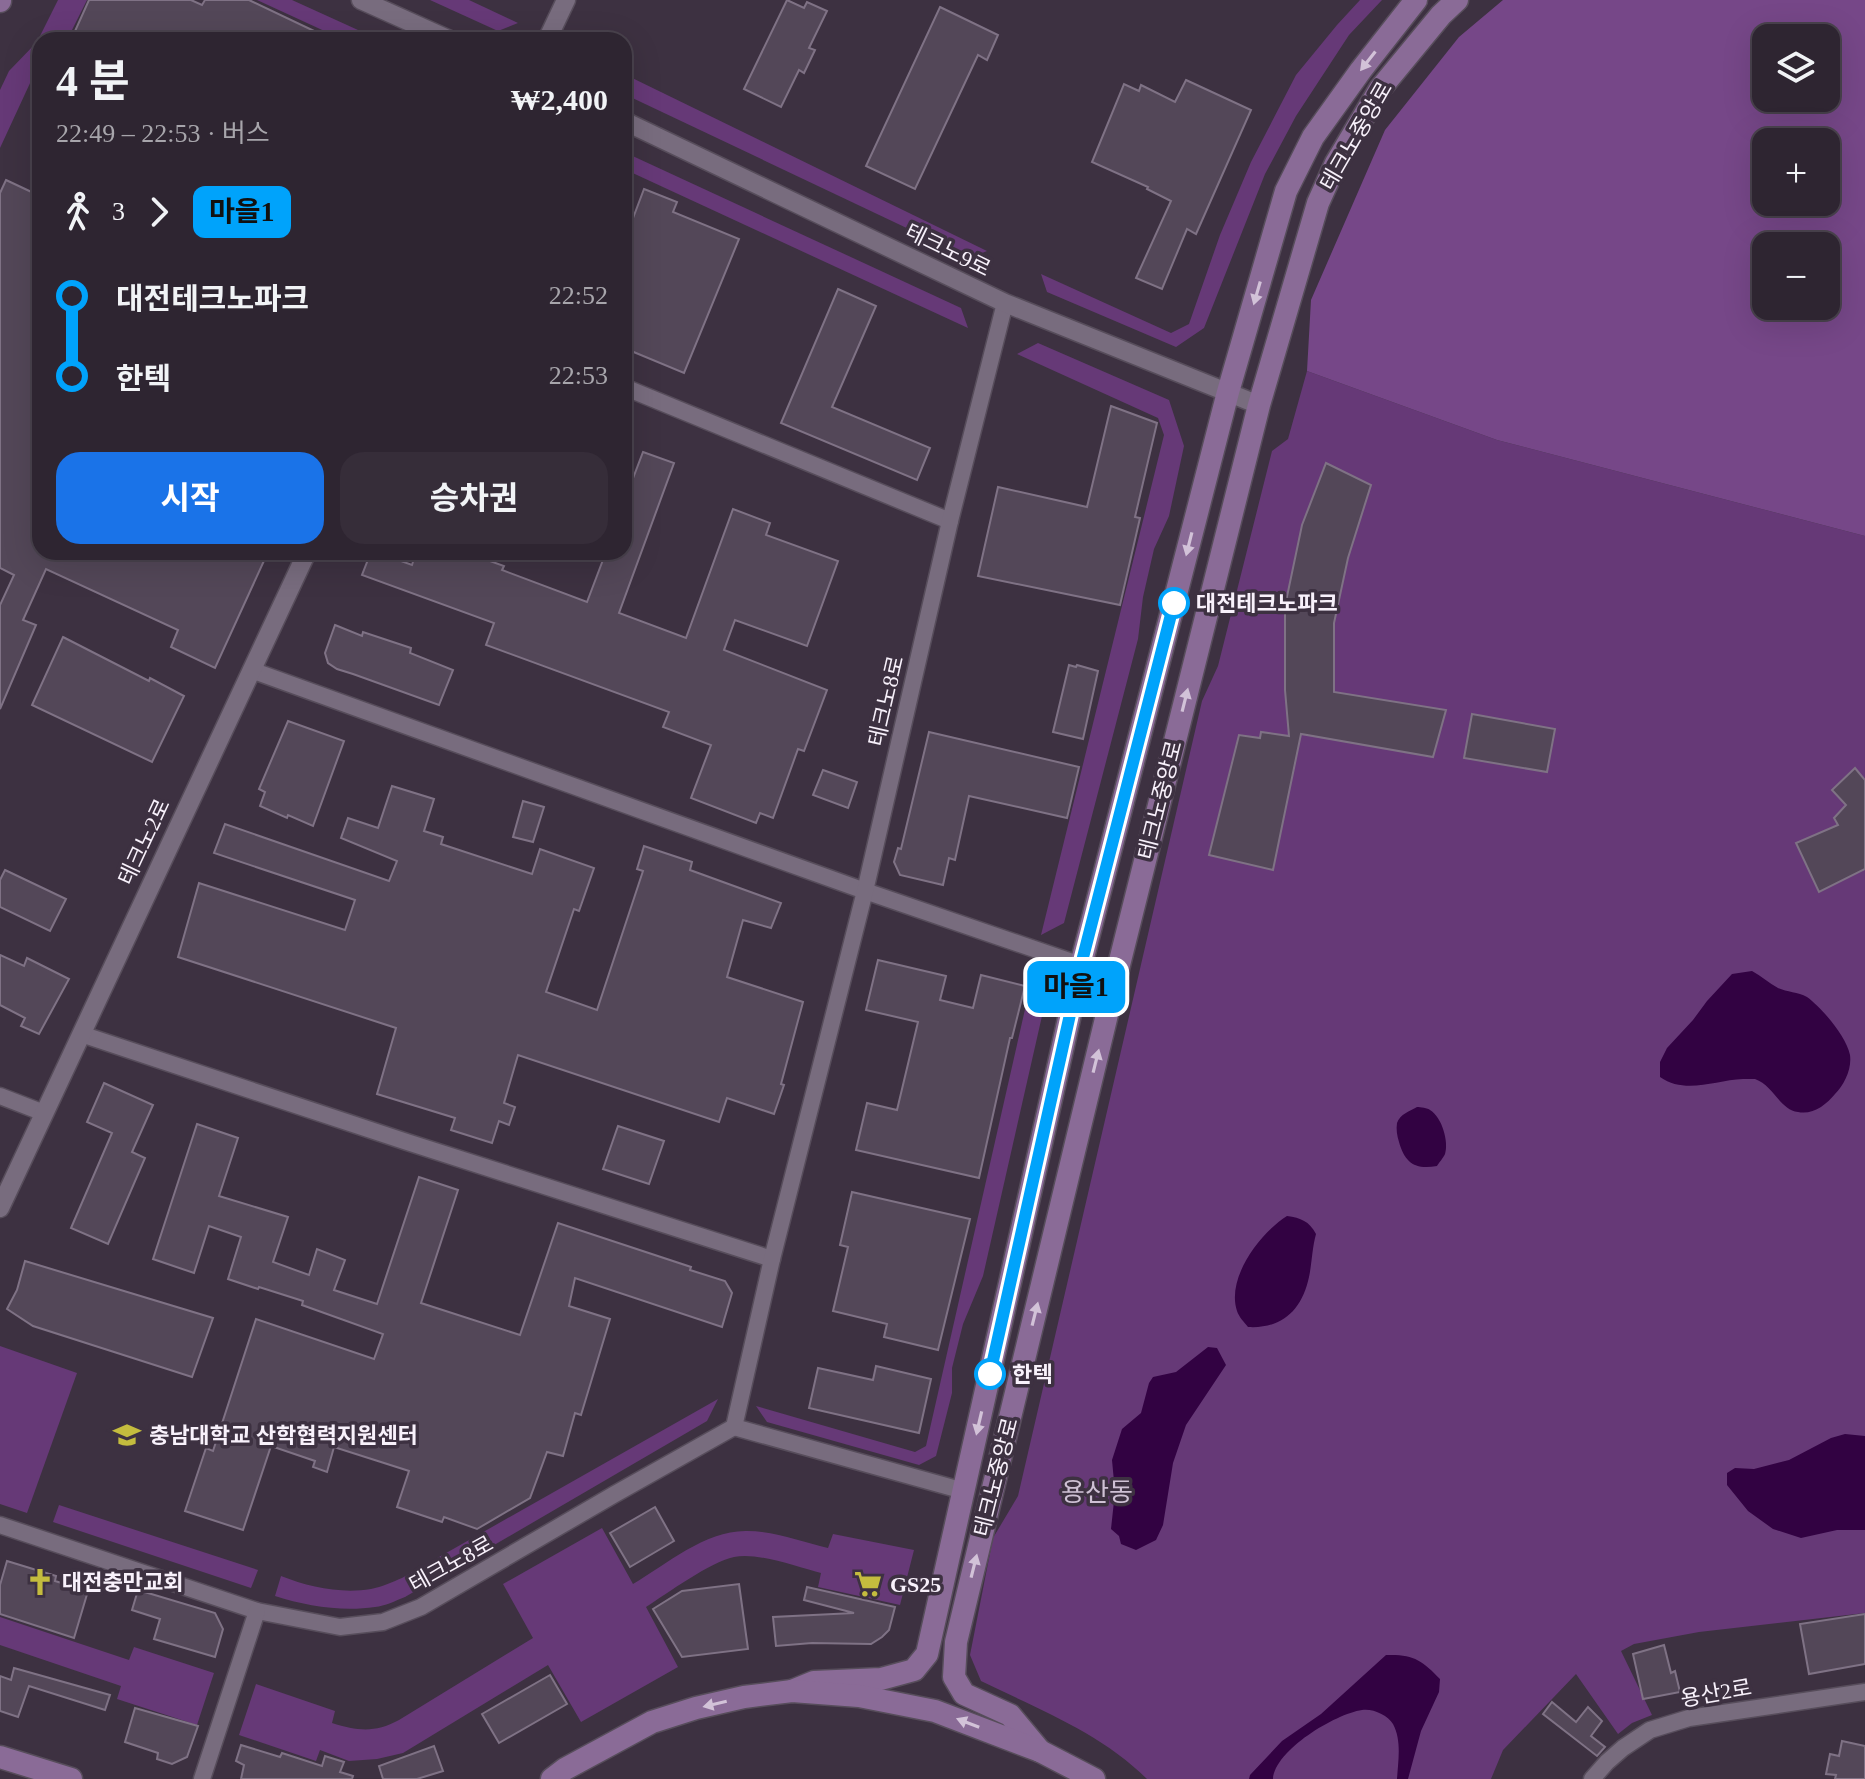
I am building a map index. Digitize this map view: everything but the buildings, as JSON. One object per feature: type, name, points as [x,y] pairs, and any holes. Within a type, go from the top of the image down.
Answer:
[{"type":"main road","name":"테크노중앙로","points":[[792,1691],[814,1682],[881,1679],[914,1670],[927,1654],[1081,965],[1228,392],[1286,191],[1313,137],[1416,0]]},
{"type":"main road","name":"테크노중앙로","points":[[1040,1751],[1010,1715],[964,1694],[954,1677],[956,1642],[1116,977],[1259,405],[1318,203],[1336,163],[1380,89],[1457,0]]},
{"type":"main road","points":[[552,1779],[652,1722],[744,1697],[792,1691],[859,1696],[935,1711],[1040,1751],[1094,1779]]},
{"type":"main road","points":[[0,1757],[71,1779]]},
{"type":"street","points":[[361,0],[432,32]]},
{"type":"street","points":[[551,32],[566,0]]},
{"type":"street","name":"테크노9로","points":[[632,125],[1005,303],[1259,405]]},
{"type":"street","name":"테크노8로","points":[[0,1525],[257,1611],[340,1627],[383,1622],[421,1607],[734,1427],[772,1259],[865,891],[950,521],[1005,303]]},
{"type":"street","points":[[632,390],[950,521]]},
{"type":"street","name":"테크노2로","points":[[0,1208],[303,560]]},
{"type":"street","points":[[251,670],[865,891],[1116,977]]},
{"type":"street","points":[[81,1034],[772,1259]]},
{"type":"street","points":[[0,1096],[44,1113]]},
{"type":"street","points":[[734,1427],[964,1491]]},
{"type":"street","points":[[202,1779],[257,1611]]},
{"type":"street","name":"용산2로","points":[[1592,1779],[1623,1748],[1650,1730],[1689,1718],[1865,1692]]},
{"type":"shaded area","points":[[58,0],[87,0],[71,32],[42,32]]},
{"type":"shaded area","points":[[257,0],[292,0],[362,32],[327,32]]},
{"type":"shaded area","points":[[430,0],[469,0],[518,23],[498,31]]},
{"type":"shaded area","points":[[1360,0],[1382,0],[1349,35],[1296,116],[1265,174],[1204,328],[1176,347],[1047,292],[1041,274],[1171,333],[1189,324],[1220,235],[1251,162],[1296,75]]},
{"type":"shaded area","points":[[1503,0],[1865,0],[1865,536],[1497,440],[1307,371],[1311,300],[1385,130],[1459,37]]},
{"type":"shaded area","points":[[32,47],[32,80],[0,148],[0,90],[9,71]]},
{"type":"shaded area","points":[[632,78],[987,251],[970,258],[632,98]]},
{"type":"shaded area","points":[[632,156],[961,308],[968,328],[632,173]]},
{"type":"shaded area","points":[[1038,343],[1169,400],[1184,446],[1169,516],[1154,549],[1143,597],[1138,639],[1064,923],[1041,935],[1164,435],[1158,418],[1017,354]]},
{"type":"shaded area","points":[[1307,371],[1497,440],[1865,536],[1865,1613],[1699,1632],[1634,1644],[1621,1651],[1652,1715],[1632,1723],[1618,1734],[1576,1674],[1503,1750],[1491,1779],[1147,1779],[1089,1735],[981,1681],[970,1655],[993,1538],[1018,1496],[1202,701],[1218,666],[1272,451],[1288,439]]},
{"type":"shaded area","points":[[1752,971],[1778,988],[1807,997],[1833,1023],[1848,1048],[1850,1066],[1844,1081],[1828,1102],[1814,1111],[1804,1113],[1786,1107],[1767,1086],[1755,1079],[1690,1086],[1660,1077],[1660,1062],[1667,1048],[1707,1001],[1732,974]]},
{"type":"shaded area","points":[[1033,974],[1047,994],[983,1276],[963,1324],[952,1368],[952,1393],[936,1456],[919,1465],[767,1422],[756,1406],[915,1452],[926,1446]]},
{"type":"shaded area","points":[[1417,1107],[1434,1113],[1444,1130],[1446,1149],[1437,1166],[1423,1167],[1412,1163],[1404,1155],[1399,1142],[1398,1120]]},
{"type":"shaded area","points":[[1287,1216],[1304,1221],[1316,1234],[1306,1289],[1296,1308],[1280,1321],[1248,1327],[1238,1313],[1236,1285],[1256,1245]]},
{"type":"shaded area","points":[[0,1346],[77,1373],[27,1513],[0,1504]]},
{"type":"shaded area","points":[[1208,1347],[1217,1348],[1226,1365],[1186,1425],[1173,1463],[1163,1525],[1156,1540],[1136,1550],[1121,1544],[1119,1536],[1111,1529],[1115,1492],[1112,1460],[1122,1429],[1141,1413],[1153,1377],[1176,1372]]},
{"type":"shaded area","points":[[718,1399],[707,1421],[405,1597],[379,1606],[350,1609],[312,1605],[275,1596],[281,1576],[314,1586],[348,1591],[375,1588],[402,1578]]},
{"type":"shaded area","points":[[1845,1434],[1865,1436],[1865,1530],[1837,1530],[1801,1538],[1773,1529],[1748,1511],[1727,1485],[1727,1473],[1735,1468],[1754,1469],[1789,1460]]},
{"type":"shaded area","points":[[59,1505],[258,1570],[251,1588],[53,1522]]},
{"type":"shaded area","points":[[602,1528],[633,1584],[702,1542],[732,1532],[767,1533],[828,1548],[833,1534],[914,1550],[900,1605],[818,1587],[821,1573],[766,1558],[734,1557],[713,1565],[646,1607],[678,1667],[581,1722],[548,1665],[403,1753],[377,1759],[349,1761],[320,1750],[316,1761],[239,1735],[256,1684],[335,1711],[332,1723],[341,1726],[374,1729],[399,1720],[533,1638],[503,1584]]},
{"type":"shaded area","points":[[0,1617],[129,1660],[134,1647],[214,1673],[197,1725],[117,1699],[121,1686],[0,1645]]},
{"type":"shaded area","points":[[1386,1655],[1416,1660],[1440,1679],[1439,1692],[1421,1731],[1408,1779],[1397,1779],[1398,1744],[1393,1724],[1384,1715],[1366,1710],[1337,1718],[1308,1735],[1284,1757],[1273,1779],[1249,1779],[1282,1741],[1321,1714]]},
{"type":"bus line","name":"마을1","points":[[990,1374],[1081,965],[1174,603]]},
{"type":"place","name":"대전테크노파크","points":[[1174,603]]},
{"type":"place","name":"한텍","points":[[990,1374]]},
{"type":"place","name":"충남대학교 산학협력지원센터","points":[[127,1435]]},
{"type":"place","name":"대전충만교회","points":[[40,1582]]},
{"type":"place","name":"GS25","points":[[868,1584]]},
{"type":"district","name":"용산동","points":[[1097,1492]]}]
